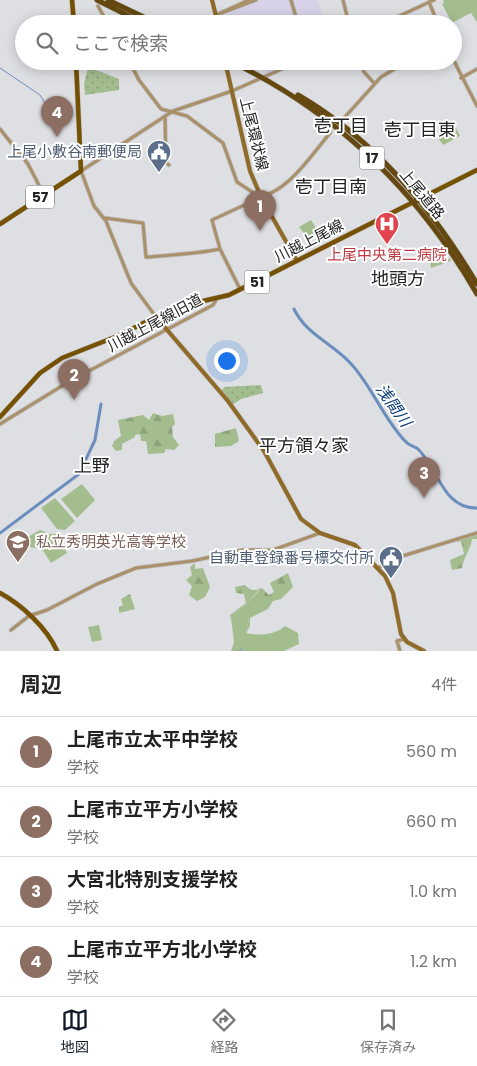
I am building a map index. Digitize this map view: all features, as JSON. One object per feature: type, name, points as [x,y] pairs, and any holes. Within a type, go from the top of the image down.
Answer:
[{"type":"highway","points":[[108,0],[139,15]]},
{"type":"highway","points":[[97,3],[124,15]]},
{"type":"highway","name":"上尾道路","points":[[249,70],[264,77]]},
{"type":"highway","name":"上尾道路","points":[[252,70],[294,96],[343,132],[372,157],[417,201],[454,246],[477,284]]},
{"type":"highway","name":"上尾道路","points":[[417,201],[477,294]]},
{"type":"main road","points":[[72,0],[73,15]]},
{"type":"main road","points":[[212,0],[216,15]]},
{"type":"main road","points":[[76,70],[81,171]]},
{"type":"main road","name":"上尾環状線","points":[[227,70],[249,168],[258,196],[297,261]]},
{"type":"main road","name":"川越上尾線","points":[[0,417],[40,373],[52,364],[181,306],[216,300],[240,290],[477,170]]},
{"type":"main road","name":"57","points":[[0,224],[81,171]]},
{"type":"main road","points":[[156,317],[228,401],[264,451],[298,516],[320,533],[355,545],[378,568],[392,590],[399,631],[404,639],[424,651]]},
{"type":"main road","points":[[0,594],[13,601],[47,634],[57,651]]},
{"type":"street","points":[[216,15],[248,0]]},
{"type":"street","points":[[216,15],[256,0]]},
{"type":"street","points":[[291,0],[295,15]]},
{"type":"street","points":[[343,0],[347,15]]},
{"type":"street","points":[[401,15],[434,0]]},
{"type":"street","points":[[429,2],[434,15]]},
{"type":"street","points":[[97,3],[103,15]]},
{"type":"street","points":[[461,78],[477,69]]},
{"type":"street","points":[[134,70],[139,80],[160,109],[187,116],[223,143],[237,182],[258,196]]},
{"type":"street","points":[[156,317],[131,283],[105,218],[94,206],[81,171],[172,111],[232,91],[280,70]]},
{"type":"street","points":[[363,70],[374,83]]},
{"type":"street","points":[[344,118],[374,83],[390,70]]},
{"type":"street","points":[[458,70],[477,106]]},
{"type":"street","points":[[165,115],[166,156]]},
{"type":"street","points":[[0,129],[30,167],[44,195]]},
{"type":"street","points":[[240,290],[220,249],[212,220],[284,185],[330,133]]},
{"type":"street","points":[[105,218],[143,223],[146,257],[167,254],[205,253],[220,249]]},
{"type":"street","name":"川越上尾線旧道","points":[[0,424],[70,381],[213,305],[216,300]]},
{"type":"street","points":[[10,630],[28,616],[47,610],[97,584],[136,568],[192,561],[247,549],[270,551],[320,533]]},
{"type":"street","points":[[378,568],[396,558],[477,534]]},
{"type":"street","points":[[400,651],[397,641],[404,639]]},
{"type":"shaded area","points":[[260,0],[290,0],[294,15],[225,15]]},
{"type":"shaded area","points":[[293,0],[318,0],[322,15],[297,15]]},
{"type":"green space","points":[[443,0],[477,0],[477,22],[471,13],[462,18],[462,15],[448,15],[442,4],[444,3]]},
{"type":"green space","points":[[87,70],[96,70],[119,79],[119,90],[85,95],[84,84]]},
{"type":"green space","points":[[456,128],[460,136],[443,145],[438,138]]},
{"type":"green space","points":[[311,220],[318,231],[307,237],[299,227]]},
{"type":"green space","points":[[438,249],[439,262],[450,258],[451,261],[431,268],[429,251]]},
{"type":"green space","points":[[261,385],[263,393],[241,399],[232,405],[221,392],[224,387]]},
{"type":"green space","points":[[153,413],[162,416],[173,414],[175,424],[172,427],[173,437],[179,445],[174,450],[166,449],[164,453],[148,454],[146,441],[141,441],[140,434],[135,435],[135,437],[122,444],[122,450],[116,451],[112,446],[114,441],[121,436],[118,420],[143,415],[149,420]]},
{"type":"green space","points":[[236,428],[239,441],[231,446],[215,447],[215,434]]},
{"type":"green space","points":[[82,484],[95,500],[77,518],[61,499]]},
{"type":"green space","points":[[55,498],[75,521],[65,530],[57,529],[41,508]]},
{"type":"green space","points":[[40,530],[50,534],[57,534],[67,553],[51,563],[42,549],[30,547],[26,538]]},
{"type":"green space","points":[[477,534],[477,539],[472,539],[462,568],[452,570],[450,560],[464,554],[461,541],[451,543]]},
{"type":"green space","points":[[195,563],[195,569],[203,568],[210,587],[205,597],[197,601],[189,595],[192,586],[186,580],[192,575],[190,567]]},
{"type":"green space","points":[[288,573],[293,587],[281,599],[273,601],[268,609],[250,618],[250,626],[246,634],[249,617],[259,589],[262,588],[269,595],[274,592],[270,583]]},
{"type":"green space","points":[[245,585],[251,589],[259,589],[248,603],[231,616],[233,630],[230,615],[246,603],[244,594],[236,593],[235,587]]},
{"type":"green space","points":[[260,589],[270,605],[249,617],[246,633],[267,634],[285,626],[298,633],[299,644],[284,651],[231,651],[234,642],[231,616],[248,603]]},
{"type":"green space","points":[[130,594],[135,609],[119,613],[119,607],[123,605],[121,599]]},
{"type":"green space","points":[[99,625],[102,640],[92,642],[88,627]]},
{"type":"waterway","points":[[0,68],[40,95],[51,113],[71,113]]},
{"type":"waterway","name":"浅間川","points":[[294,309],[306,326],[346,358],[353,366],[398,432],[407,443],[418,449],[425,457],[449,495],[456,502],[466,507],[477,508]]},
{"type":"waterway","points":[[0,533],[79,474],[95,440],[101,404]]},
{"type":"tunnel","points":[[330,133],[344,118]]},
{"type":"place","name":"上尾市立平方北小学校","points":[[57,137]]},
{"type":"place","name":"上尾小敷谷南郵便局","points":[[159,173]]},
{"type":"place","name":"上尾市立太平中学校","points":[[260,231]]},
{"type":"place","name":"上尾中央第二病院","points":[[387,245]]},
{"type":"place","name":"上尾市立平方小学校","points":[[74,400]]},
{"type":"place","name":"大宮北特別支援学校","points":[[424,498]]},
{"type":"place","name":"私立秀明英光高等学校","points":[[18,563]]},
{"type":"place","name":"自動車登録番号標交付所","points":[[391,579]]},
{"type":"district","name":"壱丁目","points":[[341,126]]},
{"type":"district","name":"壱丁目東","points":[[420,130]]},
{"type":"district","name":"壱丁目南","points":[[331,187]]},
{"type":"district","name":"地頭方","points":[[398,279]]},
{"type":"district","name":"平方領々家","points":[[304,446]]},
{"type":"district","name":"上野","points":[[92,466]]}]
